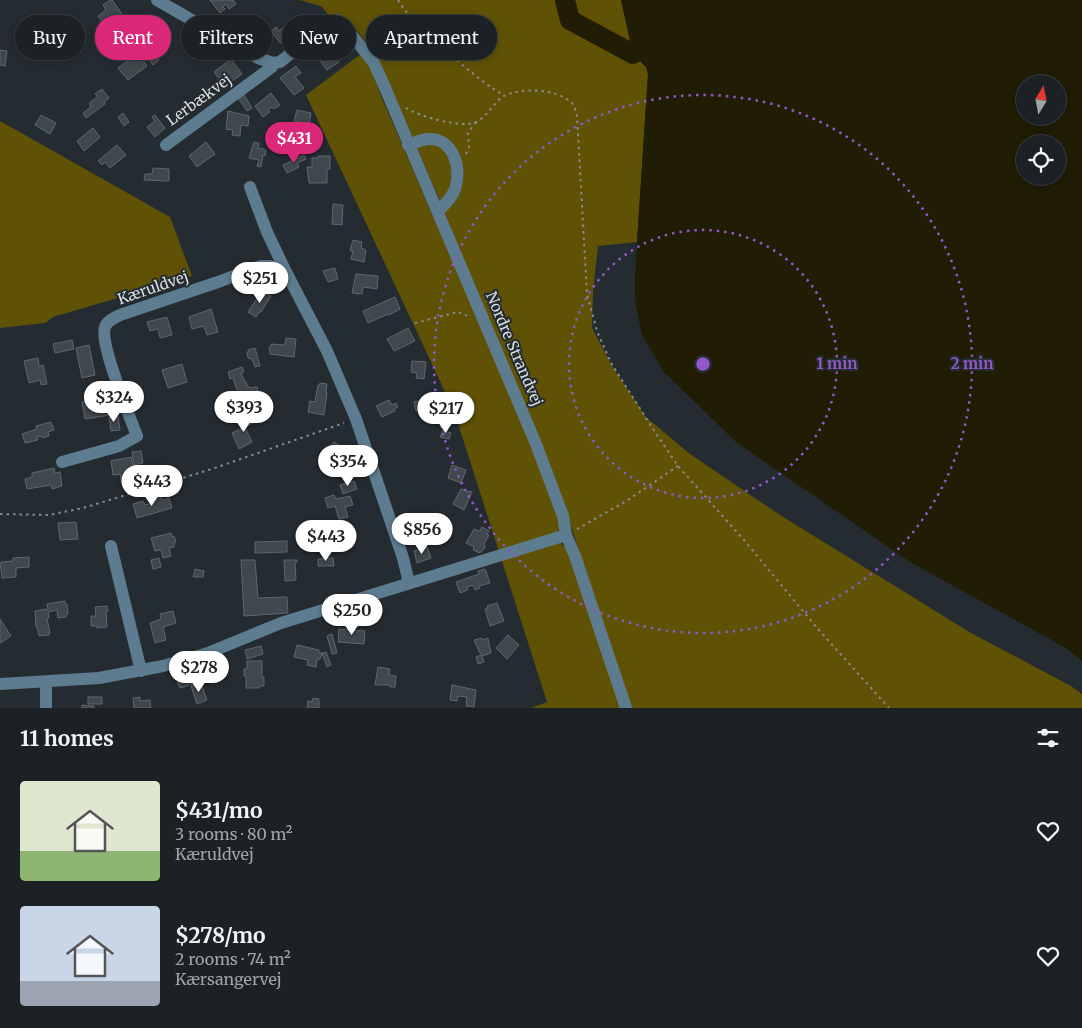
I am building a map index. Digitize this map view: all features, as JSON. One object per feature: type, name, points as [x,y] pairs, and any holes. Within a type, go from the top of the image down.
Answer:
[{"type":"street","points":[[158,0],[258,58],[273,64]]},
{"type":"street","name":"Nordre Strandvej","points":[[356,40],[374,63],[536,444],[563,516],[566,534],[626,708]]},
{"type":"street","name":"Lerbækvej","points":[[166,145],[272,67],[273,64],[283,60]]},
{"type":"street","points":[[408,145],[427,139],[437,140],[447,146],[454,154],[457,181],[448,201],[438,211]]},
{"type":"street","points":[[250,187],[285,270],[327,350],[356,419],[409,583]]},
{"type":"street","name":"Kæruldvej","points":[[62,462],[120,446],[137,436],[110,363],[103,337],[105,327],[109,321],[120,315],[222,281],[260,266],[270,266],[285,270]]},
{"type":"street","points":[[0,684],[99,678],[141,671],[208,653],[282,623],[566,534]]},
{"type":"street","points":[[111,546],[141,671]]},
{"type":"street","points":[[46,682],[46,708]]},
{"type":"path","points":[[398,0],[402,8],[436,41],[464,66],[505,96]]},
{"type":"path","points":[[456,167],[464,161],[468,147],[468,132],[476,122],[505,96],[521,91],[544,92],[560,95],[572,103],[577,116],[587,294],[597,331],[611,362],[677,466],[744,540],[817,628],[889,708]]},
{"type":"path","points":[[388,96],[414,113],[456,125],[476,122]]},
{"type":"path","points":[[414,323],[458,312],[486,324]]},
{"type":"path","points":[[0,514],[49,515],[83,508],[212,469],[356,419]]},
{"type":"path","points":[[566,534],[628,500],[677,466]]},
{"type":"shaded area","points":[[299,0],[621,0],[633,54],[646,67],[648,74],[637,242],[598,246],[593,291],[592,328],[612,366],[646,417],[690,454],[780,515],[971,633],[1071,686],[1082,694],[1082,708],[630,708],[571,526],[537,438],[468,276],[441,203],[378,60],[497,60],[497,15],[366,15],[366,42],[356,29],[356,15],[328,15],[321,6]]},
{"type":"shaded area","points":[[621,0],[1082,0],[1082,661],[1066,648],[910,562],[736,442],[664,372],[642,335],[635,300],[635,272],[648,74],[646,67],[633,54]]},
{"type":"shaded area","points":[[361,54],[371,67],[381,96],[532,445],[561,524],[558,531],[562,545],[569,550],[621,708],[531,708],[547,702],[454,411],[306,95],[353,60],[356,60]]},
{"type":"shaded area","points":[[0,121],[170,217],[192,276],[53,317],[45,323],[0,328]]},
{"type":"building","points":[[112,0],[123,15],[99,15],[106,10],[103,5]]},
{"type":"building","points":[[210,0],[233,0],[236,4],[229,9],[226,4],[223,7],[225,9],[220,13]]},
{"type":"building","points":[[276,27],[279,31],[282,29],[282,42],[280,43],[272,32]]},
{"type":"building","points":[[0,50],[7,51],[5,66],[0,65]]},
{"type":"building","points":[[129,60],[143,60],[147,66],[128,80],[118,68]]},
{"type":"building","points":[[150,60],[159,60],[153,65]]},
{"type":"building","points":[[232,60],[242,74],[225,86],[214,72]]},
{"type":"building","points":[[320,60],[338,60],[339,62],[327,70]]},
{"type":"building","points":[[296,66],[301,73],[295,77],[304,88],[294,95],[280,78]]},
{"type":"building","points":[[102,89],[109,98],[104,102],[105,104],[86,118],[83,113],[91,107],[89,103],[98,97],[95,94]]},
{"type":"building","points":[[271,93],[280,105],[274,109],[272,107],[268,110],[270,112],[263,117],[255,106]]},
{"type":"building","points":[[244,95],[252,108],[247,111],[239,99]]},
{"type":"building","points":[[297,110],[311,113],[309,124],[305,123],[303,132],[305,132],[302,135],[297,134],[300,122],[294,121]]},
{"type":"building","points":[[228,111],[249,116],[248,126],[241,125],[240,136],[232,135],[233,130],[226,129]]},
{"type":"building","points":[[123,113],[129,122],[124,126],[118,117]]},
{"type":"building","points":[[41,115],[56,123],[50,134],[35,125]]},
{"type":"building","points":[[155,115],[165,128],[155,137],[147,127],[155,121],[152,117]]},
{"type":"building","points":[[93,128],[100,137],[84,151],[77,141]]},
{"type":"building","points":[[206,142],[215,154],[197,167],[189,156]]},
{"type":"building","points":[[254,142],[259,143],[258,148],[266,151],[265,156],[263,155],[261,167],[257,166],[259,160],[249,158]]},
{"type":"building","points":[[117,145],[126,155],[110,168],[105,162],[102,165],[98,161]]},
{"type":"building","points":[[304,155],[306,159],[297,163],[299,167],[287,173],[283,165]]},
{"type":"building","points":[[318,156],[330,156],[330,169],[327,169],[327,183],[309,183],[307,167],[312,167],[312,158],[318,158]]},
{"type":"building","points":[[153,168],[169,169],[169,181],[144,180],[145,174],[152,174]]},
{"type":"building","points":[[333,204],[343,205],[342,225],[332,224]]},
{"type":"building","points":[[353,240],[362,242],[361,248],[366,250],[364,262],[351,259],[353,251],[350,251]]},
{"type":"building","points":[[335,268],[338,279],[328,282],[323,271]]},
{"type":"building","points":[[356,274],[378,276],[377,289],[363,287],[362,294],[352,293]]},
{"type":"building","points":[[264,291],[271,296],[256,317],[248,312],[259,295],[261,296]]},
{"type":"building","points":[[395,297],[400,309],[368,323],[363,311]]},
{"type":"building","points":[[211,309],[218,332],[207,335],[204,326],[192,329],[189,317]]},
{"type":"building","points":[[167,317],[172,335],[160,338],[158,329],[150,331],[147,322]]},
{"type":"building","points":[[408,328],[415,341],[394,351],[387,339]]},
{"type":"building","points":[[286,338],[296,339],[294,357],[270,354],[269,347],[271,347],[271,344],[285,345]]},
{"type":"building","points":[[72,340],[74,349],[55,353],[53,344]]},
{"type":"building","points":[[89,345],[95,375],[82,378],[76,348]]},
{"type":"building","points":[[255,348],[260,366],[255,367],[252,359],[248,358],[247,352]]},
{"type":"building","points":[[38,358],[39,366],[43,365],[47,384],[41,385],[40,380],[29,383],[24,361]]},
{"type":"building","points":[[412,361],[426,362],[424,379],[416,378],[417,373],[411,372]]},
{"type":"building","points":[[182,364],[187,382],[168,388],[162,370]]},
{"type":"building","points":[[242,367],[244,372],[241,374],[249,388],[257,387],[258,390],[245,397],[242,391],[238,393],[233,378],[230,379],[228,372]]},
{"type":"building","points":[[320,383],[327,384],[324,415],[308,412],[310,401],[315,402]]},
{"type":"building","points":[[432,398],[433,403],[437,402],[439,411],[425,414],[424,409],[416,411],[414,402]]},
{"type":"building","points":[[389,400],[392,405],[396,403],[398,407],[394,409],[395,411],[382,417],[376,406]]},
{"type":"building","points":[[88,401],[89,404],[107,401],[110,415],[85,419],[82,402]]},
{"type":"building","points":[[254,415],[257,421],[245,427],[252,442],[239,449],[232,433],[244,428],[241,422]]},
{"type":"building","points":[[118,416],[120,430],[111,431],[109,417]]},
{"type":"building","points":[[51,422],[54,430],[48,432],[49,436],[37,437],[38,440],[25,443],[22,434],[37,429],[36,426]]},
{"type":"building","points":[[444,427],[448,428],[447,432],[451,433],[449,439],[440,437]]},
{"type":"building","points":[[334,442],[345,449],[342,454],[347,457],[344,462],[340,459],[334,469],[325,464],[328,458],[325,456],[327,453],[330,455],[334,449],[331,447]]},
{"type":"building","points":[[141,451],[143,463],[134,465],[132,452]]},
{"type":"building","points":[[131,457],[136,481],[122,484],[120,474],[113,475],[111,461]]},
{"type":"building","points":[[452,465],[466,470],[461,483],[448,478]]},
{"type":"building","points":[[54,468],[55,473],[60,472],[62,486],[52,489],[51,485],[27,489],[25,479],[32,477],[32,473]]},
{"type":"building","points":[[354,481],[357,489],[343,494],[340,485]]},
{"type":"building","points":[[461,489],[472,492],[464,510],[453,504]]},
{"type":"building","points":[[334,495],[336,499],[350,496],[353,505],[345,507],[348,517],[339,519],[335,506],[328,508],[325,498]]},
{"type":"building","points":[[161,496],[162,500],[169,498],[172,508],[137,518],[133,504],[143,501],[145,505],[153,503],[152,499]]},
{"type":"building","points":[[76,522],[78,539],[60,540],[58,523]]},
{"type":"building","points":[[482,527],[489,531],[487,534],[489,535],[484,544],[485,548],[480,553],[473,550],[474,547],[466,543],[474,529],[480,531]]},
{"type":"building","points":[[171,533],[176,542],[174,547],[169,548],[171,556],[163,558],[161,550],[155,551],[151,538]]},
{"type":"building","points":[[287,541],[287,552],[255,553],[255,542]]},
{"type":"building","points":[[427,547],[431,558],[417,563],[414,551]]},
{"type":"building","points":[[29,557],[29,567],[16,568],[16,577],[2,578],[1,562],[13,561],[13,558]]},
{"type":"building","points":[[159,558],[161,567],[153,569],[151,560]]},
{"type":"building","points":[[333,558],[334,566],[318,566],[318,559]]},
{"type":"building","points":[[241,560],[255,560],[258,598],[287,597],[288,613],[244,616]]},
{"type":"building","points":[[284,560],[297,560],[295,562],[296,580],[285,581]]},
{"type":"building","points":[[195,569],[204,571],[203,577],[193,577]]},
{"type":"building","points":[[485,569],[490,583],[479,586],[480,588],[475,590],[473,585],[467,587],[468,590],[460,593],[456,582],[479,574],[478,571]]},
{"type":"building","points":[[65,601],[68,614],[66,617],[58,618],[57,610],[48,612],[49,618],[47,619],[50,633],[49,635],[39,636],[36,627],[35,611],[48,609],[47,604]]},
{"type":"building","points":[[497,603],[504,621],[490,626],[485,609],[488,608],[487,606]]},
{"type":"building","points":[[107,606],[107,627],[97,628],[97,626],[91,626],[91,616],[96,616],[95,607]]},
{"type":"building","points":[[173,611],[176,623],[163,627],[166,640],[155,643],[150,623],[161,619],[160,614]]},
{"type":"building","points":[[0,619],[11,636],[0,643]]},
{"type":"building","points":[[339,629],[365,631],[364,644],[338,642]]},
{"type":"building","points":[[332,634],[337,653],[332,654],[327,636]]},
{"type":"building","points":[[508,635],[519,645],[507,659],[496,648]]},
{"type":"building","points":[[482,638],[483,640],[488,638],[491,653],[482,656],[484,662],[478,664],[476,657],[481,655],[474,640]]},
{"type":"building","points":[[297,645],[319,650],[319,653],[322,653],[320,659],[317,659],[316,667],[307,665],[308,660],[294,657]]},
{"type":"building","points":[[261,646],[263,654],[247,659],[245,650]]},
{"type":"building","points":[[326,652],[331,665],[327,667],[322,653]]},
{"type":"building","points":[[247,661],[262,661],[264,686],[246,688],[244,669],[247,669]]},
{"type":"building","points":[[378,667],[390,669],[389,675],[396,676],[395,687],[375,685]]},
{"type":"building","points":[[190,677],[192,684],[180,688],[177,681]]},
{"type":"building","points":[[201,683],[207,700],[197,704],[191,686]]},
{"type":"building","points":[[452,685],[476,690],[474,707],[466,706],[467,697],[458,696],[457,701],[450,700]]},
{"type":"building","points":[[88,697],[102,697],[102,704],[88,704]]},
{"type":"building","points":[[140,697],[140,701],[150,700],[151,708],[134,708],[133,698]]},
{"type":"building","points":[[313,698],[319,699],[319,708],[307,708],[308,701],[312,702]]},
{"type":"building","points":[[82,705],[94,706],[94,708],[82,708]]},
{"type":"waterway","points":[[565,0],[570,20],[633,54]]}]
